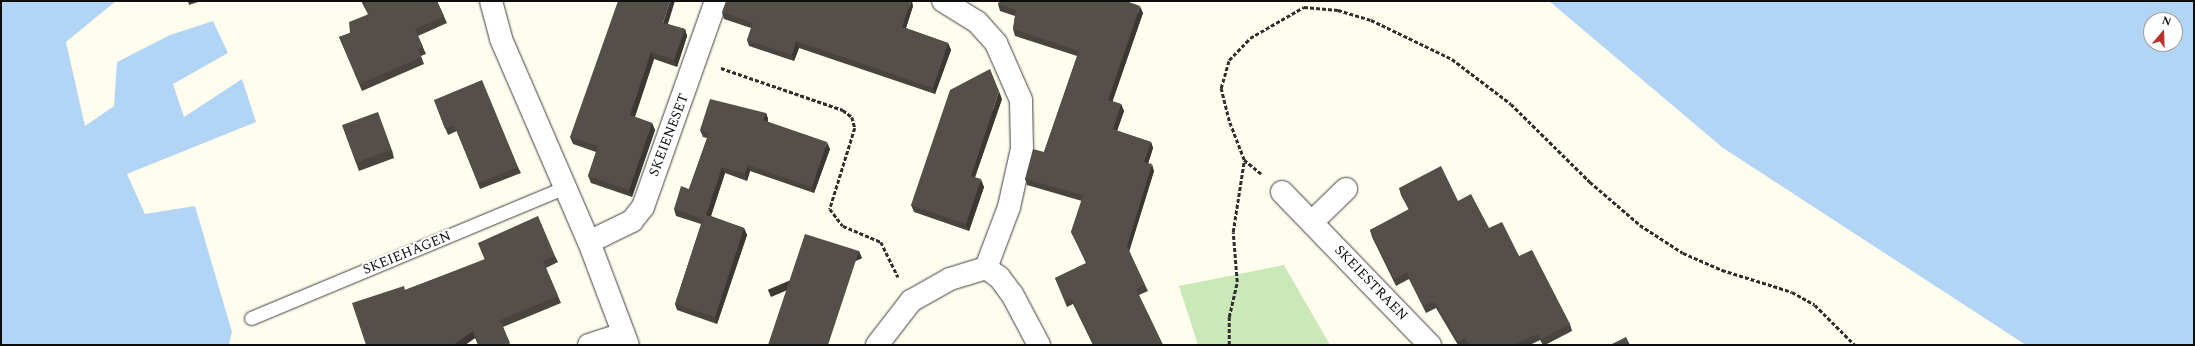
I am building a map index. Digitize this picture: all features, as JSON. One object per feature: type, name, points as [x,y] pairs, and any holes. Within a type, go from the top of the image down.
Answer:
[{"type":"street","points":[[492,1],[502,39],[563,188],[589,242],[625,339],[589,345]]},
{"type":"street","name":"SKEIENESET","points":[[589,242],[637,218],[698,59],[716,1]]},
{"type":"street","points":[[943,1],[977,22],[996,43],[1020,100],[1022,149],[1009,207],[986,268]]},
{"type":"street","points":[[1313,221],[1346,189]]},
{"type":"street","name":"SKEIESTRAEN","points":[[1282,192],[1313,221],[1430,345]]},
{"type":"street","points":[[877,345],[910,301],[950,279],[986,268],[1000,277],[1012,294],[1039,345]]},
{"type":"lane","name":"SKEIEHAGEN","points":[[251,318],[563,188]]},
{"type":"path","points":[[1229,345],[1229,317],[1237,282],[1233,232],[1244,160],[1221,88],[1230,60],[1250,38],[1304,7],[1338,10],[1370,20],[1452,59],[1511,104],[1590,182],[1640,225],[1683,253],[1722,270],[1792,292],[1815,306],[1855,345]]},
{"type":"path","points":[[698,59],[843,110],[852,117],[855,128],[830,208],[843,226],[881,242],[910,301]]},
{"type":"path","points":[[1244,160],[1282,192]]},
{"type":"green space","points":[[1284,265],[1330,345],[1198,345],[1179,286]]},
{"type":"water","points":[[1,1],[116,1],[66,42],[85,126],[114,106],[117,62],[170,35],[213,21],[228,53],[173,84],[184,117],[242,79],[256,122],[127,174],[145,214],[195,206],[232,332],[229,345],[1,345]]},
{"type":"water","points":[[1549,1],[2194,1],[2194,345],[2026,345],[1723,148]]},
{"type":"building","points":[[362,1],[437,1],[444,16],[415,29],[423,47],[418,49],[421,57],[360,84],[339,37],[350,33],[349,22],[369,14]]},
{"type":"building","points":[[618,1],[670,1],[663,23],[685,29],[674,60],[651,52],[630,115],[652,123],[629,190],[588,176],[598,146],[570,137]]},
{"type":"building","points":[[726,1],[911,1],[902,27],[948,43],[933,88],[796,41],[792,55],[747,40],[753,23],[722,12]]},
{"type":"building","points":[[999,1],[1126,1],[1140,6],[1108,100],[1121,104],[1113,129],[1151,142],[1144,162],[1152,164],[1127,246],[1145,285],[1136,289],[1163,345],[1094,345],[1071,298],[1065,301],[1055,278],[1087,263],[1071,232],[1083,195],[1025,179],[1033,149],[1044,152],[1079,51],[1013,29],[1016,10],[998,4]]},
{"type":"building","points":[[990,69],[999,91],[971,176],[981,179],[966,224],[911,205],[950,90]]},
{"type":"building","points":[[482,80],[518,167],[478,183],[454,125],[445,129],[434,100]]},
{"type":"building","points":[[710,99],[766,113],[763,120],[827,142],[812,187],[748,165],[745,174],[722,167],[706,215],[744,228],[715,317],[675,304],[703,219],[674,209],[681,186],[689,189],[709,133],[700,130]]},
{"type":"building","points":[[378,112],[392,150],[356,163],[342,125]]},
{"type":"building","points":[[1441,166],[1458,201],[1471,194],[1489,228],[1502,222],[1519,256],[1532,250],[1570,324],[1541,339],[1538,334],[1514,345],[1469,345],[1465,338],[1458,342],[1434,301],[1423,306],[1407,272],[1394,279],[1370,230],[1409,209],[1399,188]]},
{"type":"building","points":[[538,216],[555,256],[543,261],[558,296],[500,320],[510,343],[506,345],[479,345],[473,331],[453,345],[366,345],[352,303],[404,286],[405,290],[485,259],[478,243]]},
{"type":"building","points":[[805,234],[859,251],[828,345],[768,345]]},
{"type":"building","points":[[1626,337],[1630,345],[1610,345]]}]
